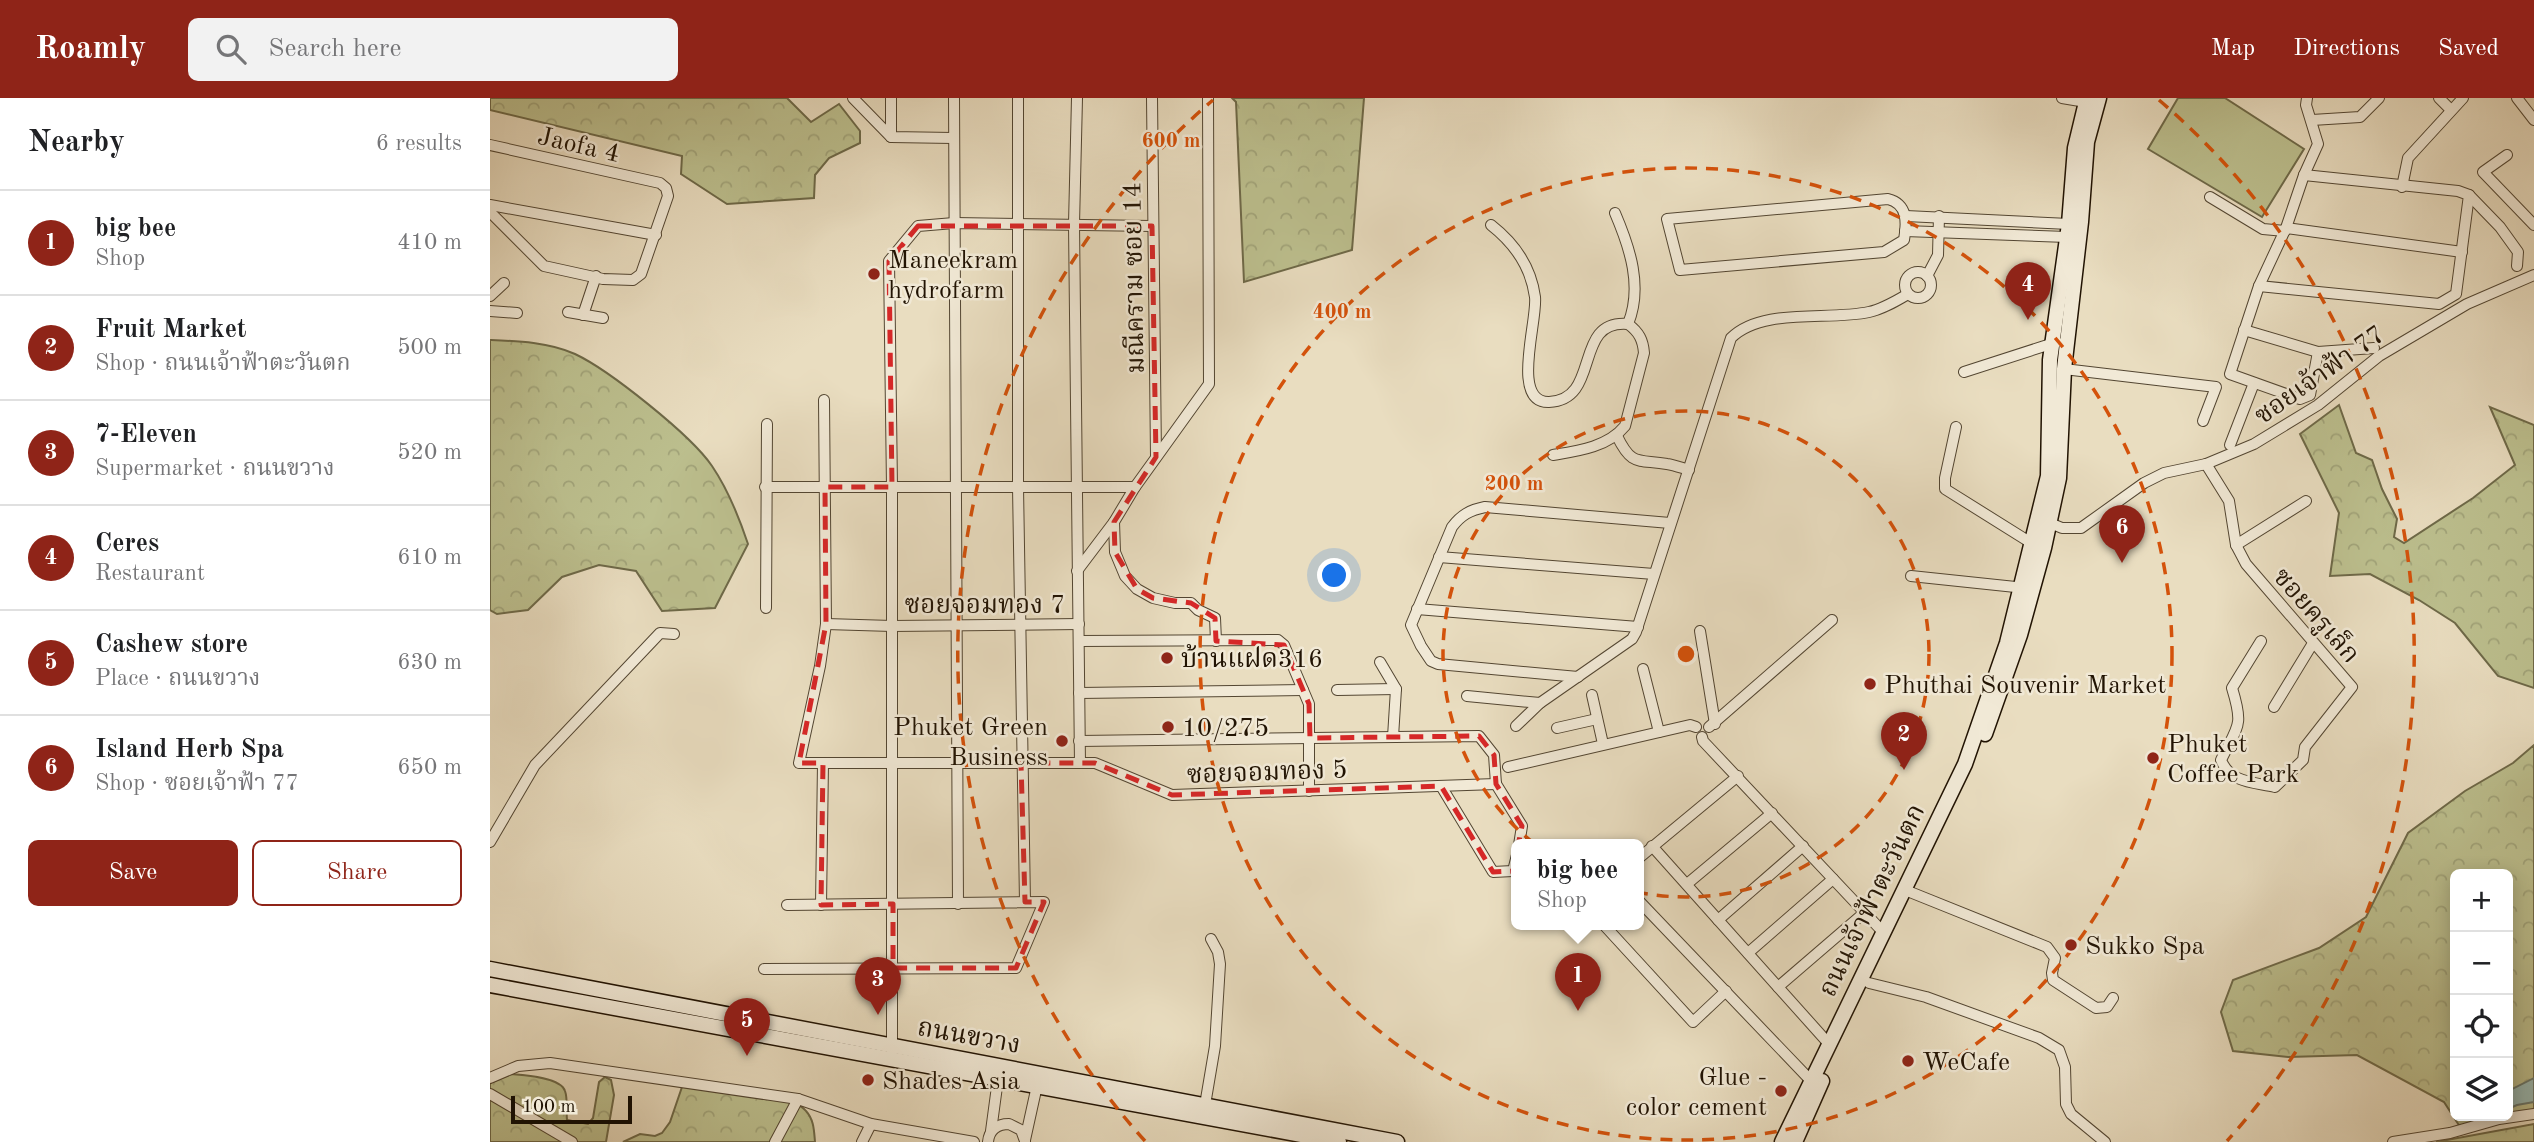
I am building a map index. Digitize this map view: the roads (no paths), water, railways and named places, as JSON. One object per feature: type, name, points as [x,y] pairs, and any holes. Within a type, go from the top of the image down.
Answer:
[{"type":"main road","name":"ถนนเจ้าฟ้าตะวันตก","points":[[1782,1142],[1869,983],[1889,933],[1978,751],[2000,697],[2038,547],[2048,476],[2052,343],[2068,230],[2075,148],[2091,99]]},
{"type":"main road","name":"ถนนเจ้าฟ้าตะวันตก","points":[[2038,547],[2050,523],[2059,478],[2064,369],[2091,99]]},
{"type":"main road","name":"ถนนเจ้าฟ้าตะวันตก","points":[[1795,1142],[1829,1044],[1965,764],[2027,588]]},
{"type":"main road","name":"ถนนขวาง","points":[[490,969],[605,1000]]},
{"type":"main road","name":"ถนนขวาง","points":[[490,985],[605,1000],[1239,1118],[1397,1142]]},
{"type":"main road","name":"ถนนขวาง","points":[[891,1053],[998,1079],[1038,1080],[1205,1105],[1239,1118],[1338,1142]]},
{"type":"street","points":[[853,98],[891,137],[953,138]]},
{"type":"street","points":[[891,98],[891,137]]},
{"type":"street","points":[[954,98],[958,904]]},
{"type":"street","points":[[1018,98],[1018,487],[1025,902]]},
{"type":"street","points":[[1077,98],[1074,224],[1080,763]]},
{"type":"street","name":"มณีคราม ซอย 14","points":[[1152,98],[1156,457]]},
{"type":"street","points":[[1077,571],[1209,384],[1208,98]]},
{"type":"street","points":[[2062,98],[2091,99]]},
{"type":"street","points":[[2307,98],[2306,105],[2318,144],[2285,230],[2259,286],[2231,374],[2300,399],[2310,395],[2318,352]]},
{"type":"street","points":[[2312,120],[2360,117],[2379,98]]},
{"type":"street","points":[[2402,187],[2408,158],[2457,102],[2439,98]]},
{"type":"street","points":[[2517,98],[2534,120]]},
{"type":"street","name":"Jaofa 4","points":[[490,145],[660,183],[666,188],[668,197],[656,235]]},
{"type":"street","points":[[2507,155],[2483,172],[2534,225]]},
{"type":"street","points":[[2304,175],[2458,191],[2469,195],[2518,252],[2517,265]]},
{"type":"street","points":[[2259,286],[2439,304],[2456,294],[2469,195]]},
{"type":"street","points":[[2210,197],[2263,229],[2462,252]]},
{"type":"street","points":[[1888,199],[1898,203],[1906,216],[1905,231],[1904,240],[1884,253],[1680,270],[1667,219],[1888,199]]},
{"type":"street","points":[[490,205],[656,235],[641,274],[633,280],[603,278],[544,266],[490,212]]},
{"type":"street","points":[[1615,213],[1627,245],[1634,278],[1636,297],[1628,324]]},
{"type":"street","points":[[1906,216],[1939,216],[2068,230]]},
{"type":"street","points":[[1927,276],[1919,272],[1910,274],[1905,282],[1908,294],[1915,298],[1927,294],[1930,287],[1927,276],[1938,255],[1939,216]]},
{"type":"street","points":[[891,1053],[892,487],[889,261],[918,226],[954,223],[1152,226]]},
{"type":"street","points":[[1491,225],[1507,238],[1522,258],[1535,295],[1536,312],[1527,371],[1531,394],[1537,400],[1546,402],[1569,396],[1578,386],[1595,339],[1602,330],[1612,325],[1628,324],[1639,333],[1643,341],[1644,353],[1625,426],[1617,436],[1580,451],[1553,455]]},
{"type":"street","points":[[1905,231],[2068,230]]},
{"type":"street","name":"ซอยเจ้าฟ้า 77","points":[[2050,523],[2062,528],[2081,527],[2144,483],[2164,473],[2206,464],[2254,444],[2318,405],[2379,356],[2467,304],[2534,275]]},
{"type":"street","points":[[583,314],[596,276]]},
{"type":"street","points":[[490,296],[504,283]]},
{"type":"street","points":[[1516,726],[1540,703],[1632,639],[1731,338],[1741,328],[1759,323],[1792,317],[1870,312],[1890,305],[1908,294]]},
{"type":"street","points":[[490,310],[517,313]]},
{"type":"street","points":[[568,312],[603,318]]},
{"type":"street","points":[[2244,330],[2318,352],[2374,348]]},
{"type":"street","points":[[1964,372],[2067,340]]},
{"type":"street","points":[[2064,369],[2216,387],[2203,421]]},
{"type":"street","points":[[2230,445],[2254,383]]},
{"type":"street","points":[[824,400],[826,624]]},
{"type":"street","points":[[766,608],[767,424]]},
{"type":"street","points":[[1956,427],[1945,489],[2038,547]]},
{"type":"street","points":[[1617,436],[1625,452],[1635,460],[1665,463],[1689,470]]},
{"type":"street","name":"ซอยครูเล็ก","points":[[2206,464],[2229,501],[2236,545],[2246,564],[2352,687],[2305,747],[2303,760],[2275,787],[2234,778],[2225,771],[2221,760],[2240,723],[2232,688],[2261,641]]},
{"type":"street","points":[[765,487],[1135,487]]},
{"type":"street","points":[[2236,545],[2306,501]]},
{"type":"street","points":[[1578,677],[1438,664],[1432,661],[1411,625],[1452,527],[1460,516],[1473,509],[1485,507],[1670,523]]},
{"type":"street","points":[[1114,522],[1115,552],[1125,576],[1137,589],[1153,598],[1191,603],[1198,610],[1215,618],[1216,641]]},
{"type":"street","points":[[1439,557],[1654,575]]},
{"type":"street","points":[[1911,576],[2027,588]]},
{"type":"street","points":[[1417,609],[1638,627]]},
{"type":"street","points":[[1712,725],[1832,620]]},
{"type":"street","name":"ซอยจอมทอง 7","points":[[826,624],[1079,624]]},
{"type":"street","name":"ซอยจอมทอง 5","points":[[826,624],[820,666],[799,763],[1095,763],[1172,795],[1496,784]]},
{"type":"street","points":[[1700,631],[1712,725],[1709,734],[1702,737]]},
{"type":"street","points":[[490,842],[535,765],[660,633],[674,634]]},
{"type":"street","points":[[1079,641],[1278,640],[1284,645],[1309,704],[1309,791]]},
{"type":"street","points":[[2274,707],[2313,643]]},
{"type":"street","points":[[1380,662],[1396,689],[1393,737]]},
{"type":"street","points":[[1643,669],[1659,732]]},
{"type":"street","points":[[1337,690],[1396,689]]},
{"type":"street","points":[[1079,693],[1303,690]]},
{"type":"street","points":[[1592,695],[1604,744]]},
{"type":"street","points":[[1467,696],[1540,703]]},
{"type":"street","points":[[1557,729],[1598,719]]},
{"type":"street","points":[[1508,767],[1690,725],[1712,725]]},
{"type":"street","points":[[1696,727],[1703,741],[1883,932]]},
{"type":"street","points":[[1079,741],[1479,736],[1494,755],[1496,784],[1522,825],[1520,839]]},
{"type":"street","points":[[821,905],[822,763]]},
{"type":"street","points":[[1644,853],[1738,776]]},
{"type":"street","points":[[1441,786],[1493,872],[1511,871]]},
{"type":"street","points":[[1687,884],[1772,813]]},
{"type":"street","points":[[1652,846],[1829,1044]]},
{"type":"street","points":[[1718,920],[1803,846]]},
{"type":"street","points":[[1748,953],[1833,879]]},
{"type":"street","points":[[1910,892],[2048,947],[2055,958],[2053,980],[2096,1008],[2107,1007],[2113,998]]},
{"type":"street","points":[[764,969],[1016,968],[1044,902],[786,905]]},
{"type":"street","points":[[1644,906],[1815,1085]]},
{"type":"street","points":[[1778,988],[1864,913]]},
{"type":"street","points":[[1609,930],[1693,1022],[1726,991]]},
{"type":"street","points":[[1205,1105],[1215,1046],[1220,964],[1218,952],[1210,939]]},
{"type":"street","points":[[1869,983],[1927,997],[2039,1038],[2059,1050],[2065,1067],[2066,1104],[2071,1114],[2105,1142]]},
{"type":"street","points":[[490,1078],[518,1066],[550,1063],[798,1099],[871,1124],[974,1142]]},
{"type":"street","points":[[989,1137],[998,1079]]},
{"type":"street","points":[[1025,1141],[1038,1080]]},
{"type":"street","points":[[490,1094],[572,1142]]},
{"type":"street","points":[[775,1142],[798,1099]]},
{"type":"street","points":[[2393,1142],[2450,1133],[2499,1119],[2534,1114]]},
{"type":"street","points":[[862,1142],[871,1124]]},
{"type":"street","points":[[989,1137],[1002,1124],[1009,1124],[1021,1130],[1025,1141]]},
{"type":"water","points":[[2534,1078],[2534,1102],[2513,1107],[2513,1088]]},
{"type":"place","name":"Maneekram hydrofarm","points":[[874,274]]},
{"type":"place","name":"Ceres","points":[[2028,320]]},
{"type":"place","name":"Island Herb Spa","points":[[2122,563]]},
{"type":"place","name":"บ้านแฝด316","points":[[1167,658]]},
{"type":"place","name":"Phuthai Souvenir Market","points":[[1870,684]]},
{"type":"place","name":"10/275","points":[[1168,727]]},
{"type":"place","name":"Phuket Green Business","points":[[1062,741]]},
{"type":"place","name":"Phuket Coffee Park","points":[[2153,758]]},
{"type":"place","name":"Fruit Market","points":[[1904,770]]},
{"type":"place","name":"Sukko Spa","points":[[2071,945]]},
{"type":"place","name":"big bee","points":[[1578,1011]]},
{"type":"place","name":"7-Eleven","points":[[878,1015]]},
{"type":"place","name":"Cashew store","points":[[747,1056]]},
{"type":"place","name":"WeCafe","points":[[1908,1061]]},
{"type":"place","name":"Shades Asia","points":[[868,1080]]},
{"type":"place","name":"Glue - color cement","points":[[1781,1091]]}]
